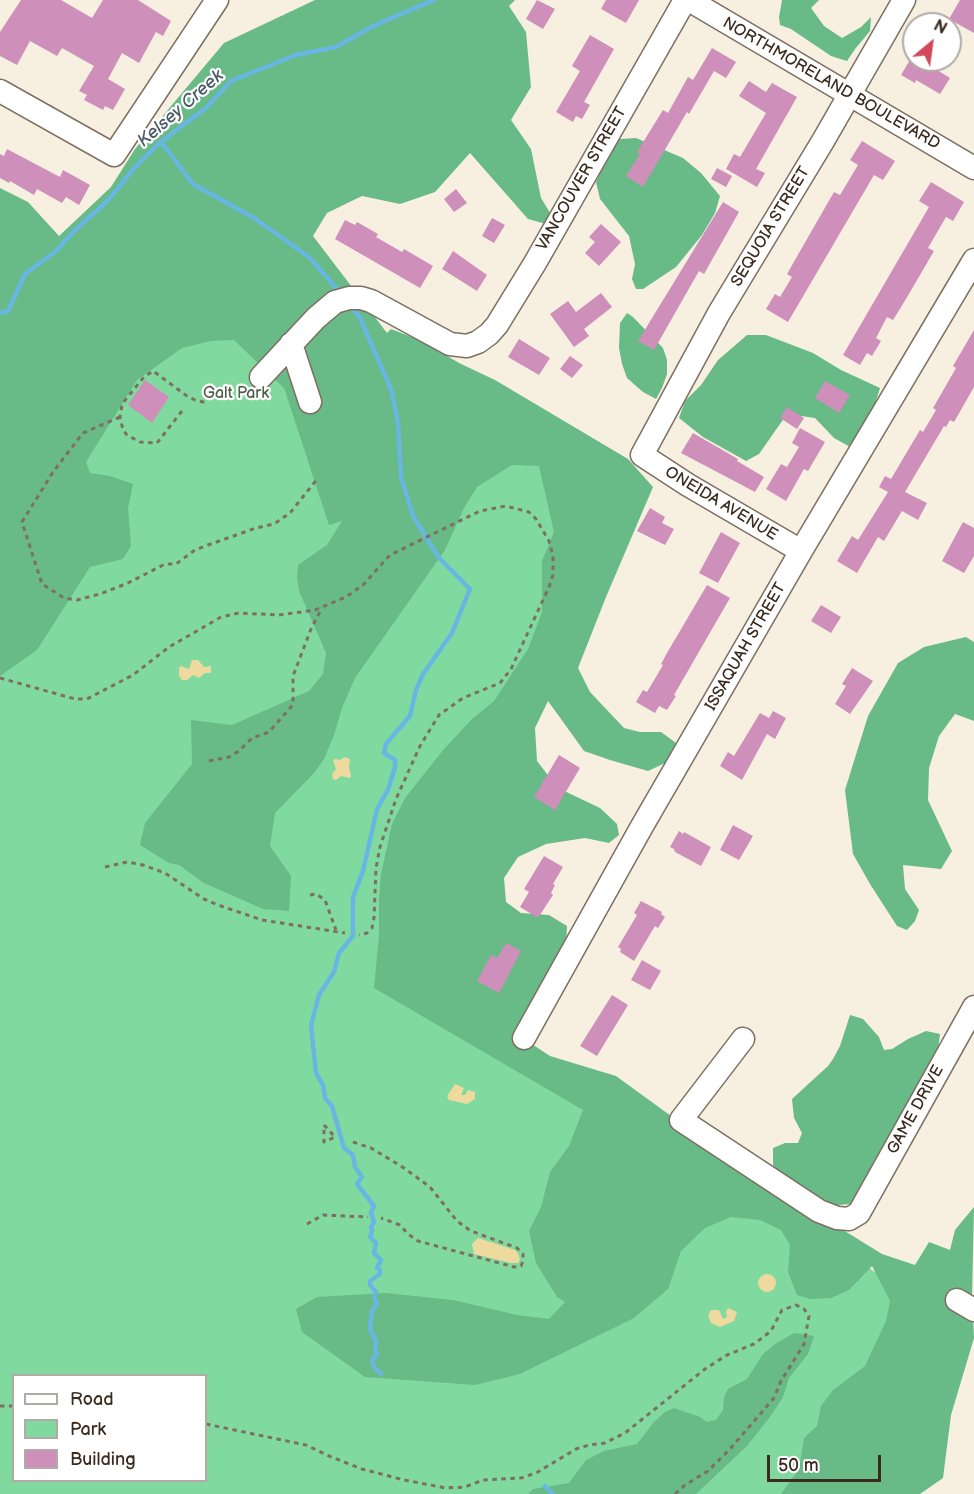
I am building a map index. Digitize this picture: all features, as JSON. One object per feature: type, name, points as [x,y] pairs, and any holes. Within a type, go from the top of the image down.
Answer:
[{"type":"street","points":[[0,90],[114,155],[217,0]]},
{"type":"street","name":"NORTHMORELAND BOULEVARD","points":[[687,0],[974,168]]},
{"type":"street","name":"VANCOUVER STREET","points":[[291,344],[316,318],[336,302],[349,298],[361,298],[382,306],[450,344],[467,346],[478,342],[496,325],[535,263],[687,0]]},
{"type":"street","name":"SEQUOIA STREET","points":[[642,455],[719,314],[904,0]]},
{"type":"street","name":"ISSAQUAH STREET","points":[[524,1038],[641,828],[801,551],[974,260]]},
{"type":"street","points":[[261,377],[291,344],[310,402]]},
{"type":"street","name":"ONEIDA AVENUE","points":[[642,455],[688,485],[801,551]]},
{"type":"street","name":"GAME DRIVE","points":[[743,1039],[681,1120],[819,1210],[837,1218],[849,1220],[859,1213],[974,1007]]},
{"type":"path","points":[[182,411],[157,443],[140,442],[127,435],[123,430],[120,417],[122,405],[126,399],[144,377],[153,371],[187,396],[207,403]]},
{"type":"path","points":[[120,417],[83,433],[53,472],[22,522],[42,584],[64,598],[77,600],[100,594],[165,564],[176,564],[195,550],[256,528],[274,524],[290,513],[318,478]]},
{"type":"path","points":[[0,678],[75,699],[87,699],[133,675],[169,647],[222,617],[238,613],[279,615],[323,606],[346,597],[363,585],[390,555],[480,512],[506,506],[519,508],[529,513],[536,519],[546,535],[553,556],[553,575],[549,588],[512,669],[500,683],[463,698],[440,715],[420,746],[396,799],[380,847],[376,868],[372,927],[367,933],[359,935]]},
{"type":"path","points":[[209,761],[229,757],[252,738],[270,732],[291,707],[294,697],[293,676],[311,629],[323,606]]},
{"type":"path","points":[[105,867],[127,862],[143,865],[165,873],[218,906],[262,920],[345,933]]},
{"type":"path","points":[[310,895],[316,894],[325,900],[336,931]]},
{"type":"path","points":[[324,1125],[330,1131],[335,1137],[324,1142],[324,1125]]},
{"type":"path","points":[[353,1142],[371,1148],[404,1168],[430,1187],[457,1221],[480,1235],[517,1248],[523,1254],[524,1261],[521,1266],[514,1267],[418,1241],[400,1225],[381,1218]]},
{"type":"path","points":[[307,1224],[323,1215],[368,1217]]},
{"type":"path","points":[[207,1424],[306,1445],[362,1469],[446,1488],[465,1487],[483,1480],[520,1478],[536,1473],[576,1449],[604,1443],[625,1433],[680,1386],[727,1355],[754,1344],[771,1331],[782,1310],[796,1305],[804,1309],[809,1316],[804,1344],[781,1381],[774,1398],[754,1424],[715,1463],[675,1494]]},
{"type":"green space","points":[[315,0],[515,0],[509,6],[526,32],[531,87],[511,120],[531,149],[541,198],[552,216],[546,224],[528,219],[470,153],[435,192],[400,204],[362,196],[327,213],[313,236],[387,333],[391,329],[422,341],[459,363],[495,380],[628,459],[653,487],[578,668],[590,692],[624,728],[640,732],[661,732],[676,743],[665,763],[648,771],[610,760],[584,751],[548,701],[535,728],[537,761],[558,788],[600,808],[617,824],[619,835],[609,843],[585,838],[546,844],[518,857],[504,878],[506,902],[521,913],[549,915],[567,926],[566,949],[518,1035],[550,1056],[616,1076],[744,1169],[882,1254],[915,1265],[929,1242],[950,1250],[955,1230],[974,1207],[972,1297],[974,1338],[951,1415],[943,1478],[920,1494],[781,1494],[799,1469],[804,1438],[817,1426],[821,1406],[833,1390],[865,1366],[886,1321],[890,1301],[872,1266],[849,1290],[831,1298],[810,1299],[797,1295],[788,1272],[790,1245],[781,1230],[760,1220],[731,1217],[705,1228],[681,1251],[668,1289],[634,1318],[520,1374],[475,1385],[365,1377],[302,1332],[296,1309],[317,1297],[386,1293],[453,1300],[517,1315],[549,1319],[565,1302],[557,1297],[536,1263],[529,1231],[541,1207],[550,1172],[569,1146],[583,1110],[374,988],[381,874],[392,824],[405,798],[444,749],[472,719],[494,701],[528,649],[542,612],[542,561],[554,532],[539,466],[512,465],[477,487],[464,508],[445,550],[355,678],[324,759],[314,773],[275,813],[270,846],[291,876],[289,911],[263,909],[204,883],[179,865],[169,863],[140,845],[145,823],[192,764],[191,720],[232,725],[309,691],[323,674],[326,653],[299,591],[298,565],[327,545],[342,521],[329,525],[284,388],[234,340],[211,341],[182,348],[137,380],[86,462],[90,473],[110,476],[133,484],[128,508],[131,546],[123,559],[90,567],[37,650],[0,676],[0,188],[28,202],[59,236],[111,187],[135,149],[224,43]]},
{"type":"green space","points":[[782,0],[819,0],[811,8],[824,26],[842,38],[861,27],[871,17],[870,31],[847,61],[831,56],[791,29],[780,25]]},
{"type":"green space","points":[[636,138],[683,158],[701,173],[720,196],[715,213],[702,235],[676,267],[643,289],[636,289],[632,279],[635,264],[629,236],[600,199],[596,182],[610,153],[620,139]]},
{"type":"green space","name":"Galt Park","points":[[251,192],[435,424],[628,468],[378,971],[715,1162],[936,1314],[849,1494],[0,1494],[0,379]]},
{"type":"green space","points":[[627,313],[663,348],[667,360],[667,374],[656,399],[643,392],[627,378],[622,364],[619,348],[620,323]]},
{"type":"green space","points":[[747,335],[766,335],[813,353],[841,370],[880,388],[868,426],[852,448],[834,438],[815,418],[787,414],[759,454],[746,461],[703,437],[679,418],[685,401],[701,385],[718,360]]},
{"type":"green space","points":[[966,637],[974,642],[974,721],[955,714],[939,736],[929,768],[928,800],[952,851],[941,869],[903,865],[905,889],[919,910],[915,921],[907,930],[897,926],[853,854],[845,790],[868,716],[898,663],[924,647]]},
{"type":"green space","points":[[850,1015],[863,1019],[879,1037],[884,1050],[892,1049],[926,1031],[940,1034],[938,1050],[857,1195],[850,1204],[830,1206],[781,1177],[773,1165],[773,1148],[785,1143],[798,1143],[802,1133],[794,1118],[792,1099],[833,1059],[840,1046]]},
{"type":"green space","points":[[794,1333],[814,1336],[808,1354],[789,1378],[783,1397],[747,1446],[696,1494],[528,1494],[533,1489],[569,1483],[586,1460],[604,1451],[637,1444],[654,1422],[665,1412],[674,1408],[700,1417],[707,1422],[716,1420],[723,1410],[724,1397],[728,1389],[747,1379],[763,1354]]},
{"type":"sand","points":[[192,660],[198,660],[204,667],[211,666],[211,673],[205,673],[199,678],[193,675],[187,680],[182,680],[179,676],[179,668],[181,666],[189,669]]},
{"type":"sand","points":[[345,757],[350,759],[350,778],[341,776],[336,780],[333,779],[332,774],[336,769],[333,760]]},
{"type":"sand","points":[[455,1084],[464,1088],[461,1095],[465,1095],[468,1090],[475,1092],[475,1099],[467,1104],[449,1100],[447,1096]]},
{"type":"sand","points":[[478,1238],[515,1250],[520,1260],[518,1263],[511,1263],[474,1254],[472,1244]]},
{"type":"sand","points":[[767,1274],[773,1277],[776,1283],[773,1289],[767,1292],[761,1289],[758,1283],[761,1277]]},
{"type":"sand","points":[[728,1308],[737,1312],[734,1321],[720,1327],[711,1323],[708,1316],[711,1310],[719,1310],[723,1319],[727,1317]]},
{"type":"building","points":[[21,0],[61,0],[92,18],[103,0],[138,0],[171,21],[163,36],[156,32],[139,63],[122,53],[108,79],[125,89],[113,110],[105,106],[103,110],[84,100],[87,95],[79,91],[94,66],[62,48],[57,56],[30,41],[17,65],[0,56],[0,32]]},
{"type":"building","points":[[537,0],[555,9],[543,29],[526,19]]},
{"type":"building","points":[[606,0],[639,0],[626,23],[601,9]]},
{"type":"building","points":[[960,0],[974,0],[974,33],[962,26],[962,12],[953,12]]},
{"type":"building","points":[[590,35],[614,49],[584,102],[590,105],[582,119],[576,116],[573,122],[556,112],[580,71],[572,66]]},
{"type":"building","points":[[712,48],[736,62],[726,78],[714,71],[643,187],[626,176],[640,154],[637,152],[663,110],[668,113],[688,77],[693,80]]},
{"type":"building","points":[[903,72],[940,72],[950,78],[940,94],[916,80],[915,83],[901,75]]},
{"type":"building","points":[[749,81],[766,92],[772,83],[797,97],[756,169],[765,173],[757,187],[726,169],[734,154],[740,157],[766,113],[739,96]]},
{"type":"building","points":[[862,141],[895,161],[883,180],[874,175],[788,322],[766,309],[775,294],[780,297],[792,277],[787,274],[834,192],[840,195],[858,165],[850,160]]},
{"type":"building","points":[[7,149],[60,177],[63,170],[90,185],[79,205],[66,197],[62,203],[37,189],[34,195],[0,178],[0,154],[4,156]]},
{"type":"building","points":[[717,168],[732,176],[726,187],[711,179]]},
{"type":"building","points":[[931,182],[964,202],[953,221],[946,217],[928,248],[934,251],[893,320],[887,317],[876,338],[881,341],[872,356],[867,353],[860,365],[843,355],[929,207],[919,201]]},
{"type":"building","points":[[456,189],[467,203],[454,212],[444,199]]},
{"type":"building","points":[[723,202],[739,212],[704,274],[699,271],[654,350],[638,341]]},
{"type":"building","points":[[492,218],[505,225],[494,243],[482,236]]},
{"type":"building","points":[[345,220],[355,225],[357,222],[378,234],[376,237],[402,252],[404,249],[433,266],[420,288],[335,239]]},
{"type":"building","points":[[601,224],[621,242],[599,266],[585,253],[595,242],[589,237]]},
{"type":"building","points":[[453,251],[487,275],[477,291],[442,269]]},
{"type":"building","points":[[601,293],[612,307],[584,329],[589,336],[574,347],[550,314],[568,301],[576,312]]},
{"type":"building","points":[[974,330],[974,387],[954,422],[950,420],[946,427],[944,426],[905,492],[927,503],[918,520],[902,511],[884,541],[878,537],[857,573],[837,561],[852,536],[858,540],[888,492],[879,487],[885,476],[891,479],[920,430],[923,432],[936,410],[933,408],[956,368],[953,366]]},
{"type":"building","points":[[519,339],[550,358],[539,375],[508,357]]},
{"type":"building","points":[[570,356],[583,365],[572,378],[560,369]]},
{"type":"building","points":[[145,380],[169,397],[152,423],[128,405]]},
{"type":"building","points":[[825,381],[850,395],[839,413],[815,398]]},
{"type":"building","points":[[787,407],[804,418],[797,429],[780,418]]},
{"type":"building","points":[[800,428],[825,442],[808,471],[804,469],[786,501],[766,489],[781,464],[787,467],[799,447],[792,443]]},
{"type":"building","points":[[693,433],[764,477],[755,492],[681,453]]},
{"type":"building","points":[[650,508],[665,517],[662,523],[674,529],[665,545],[637,531]]},
{"type":"building","points":[[963,522],[974,528],[974,556],[964,573],[942,561]]},
{"type":"building","points":[[721,532],[740,543],[718,583],[699,573]]},
{"type":"building","points":[[707,585],[730,598],[667,710],[659,706],[655,713],[636,702],[643,690],[647,692]]},
{"type":"building","points":[[821,605],[841,617],[831,633],[811,621]]},
{"type":"building","points":[[852,668],[873,681],[850,714],[835,704],[846,686],[842,684]]},
{"type":"building","points":[[773,711],[786,718],[775,739],[767,734],[742,780],[720,766],[728,752],[734,756],[760,713],[769,718]]},
{"type":"building","points":[[559,755],[580,768],[555,810],[534,797]]},
{"type":"building","points":[[733,825],[753,836],[739,860],[720,850]]},
{"type":"building","points":[[679,831],[711,847],[701,866],[670,847]]},
{"type":"building","points":[[544,856],[563,867],[553,884],[555,885],[551,893],[553,895],[538,918],[520,907],[529,892],[524,889]]},
{"type":"building","points":[[641,901],[662,912],[661,914],[665,917],[658,928],[655,926],[634,961],[620,952],[621,949],[618,947],[637,915],[634,913]]},
{"type":"building","points":[[506,943],[521,951],[499,993],[477,981],[491,955],[497,958]]},
{"type":"building","points":[[642,960],[661,971],[650,990],[631,980]]},
{"type":"building","points":[[612,995],[628,1005],[597,1056],[580,1046]]},
{"type":"waterway","name":"Kelsey Creek","points":[[0,313],[8,311],[25,274],[55,252],[101,207],[157,145],[207,107],[231,81],[296,55],[336,47],[373,26],[434,0]]},
{"type":"waterway","points":[[161,142],[193,184],[254,218],[309,257],[337,289]]},
{"type":"waterway","points":[[353,309],[359,316],[391,389],[398,423],[401,477],[413,516],[439,558],[470,589],[452,633],[423,674],[416,690],[410,716],[386,744],[384,753],[395,760],[395,767],[388,790],[377,809],[363,871],[353,897],[353,936],[339,953],[334,972],[319,995],[311,1025],[316,1073],[323,1085],[325,1098],[332,1106],[344,1148],[353,1155],[355,1167],[362,1177],[357,1184],[374,1206],[371,1213],[374,1222],[370,1237],[376,1243],[374,1253],[381,1260],[377,1268],[380,1274],[370,1281],[370,1285],[376,1292],[374,1298],[377,1304],[372,1311],[370,1329],[376,1341],[377,1355],[372,1360],[374,1367],[381,1374]]},
{"type":"waterway","points":[[545,1486],[553,1494]]}]
